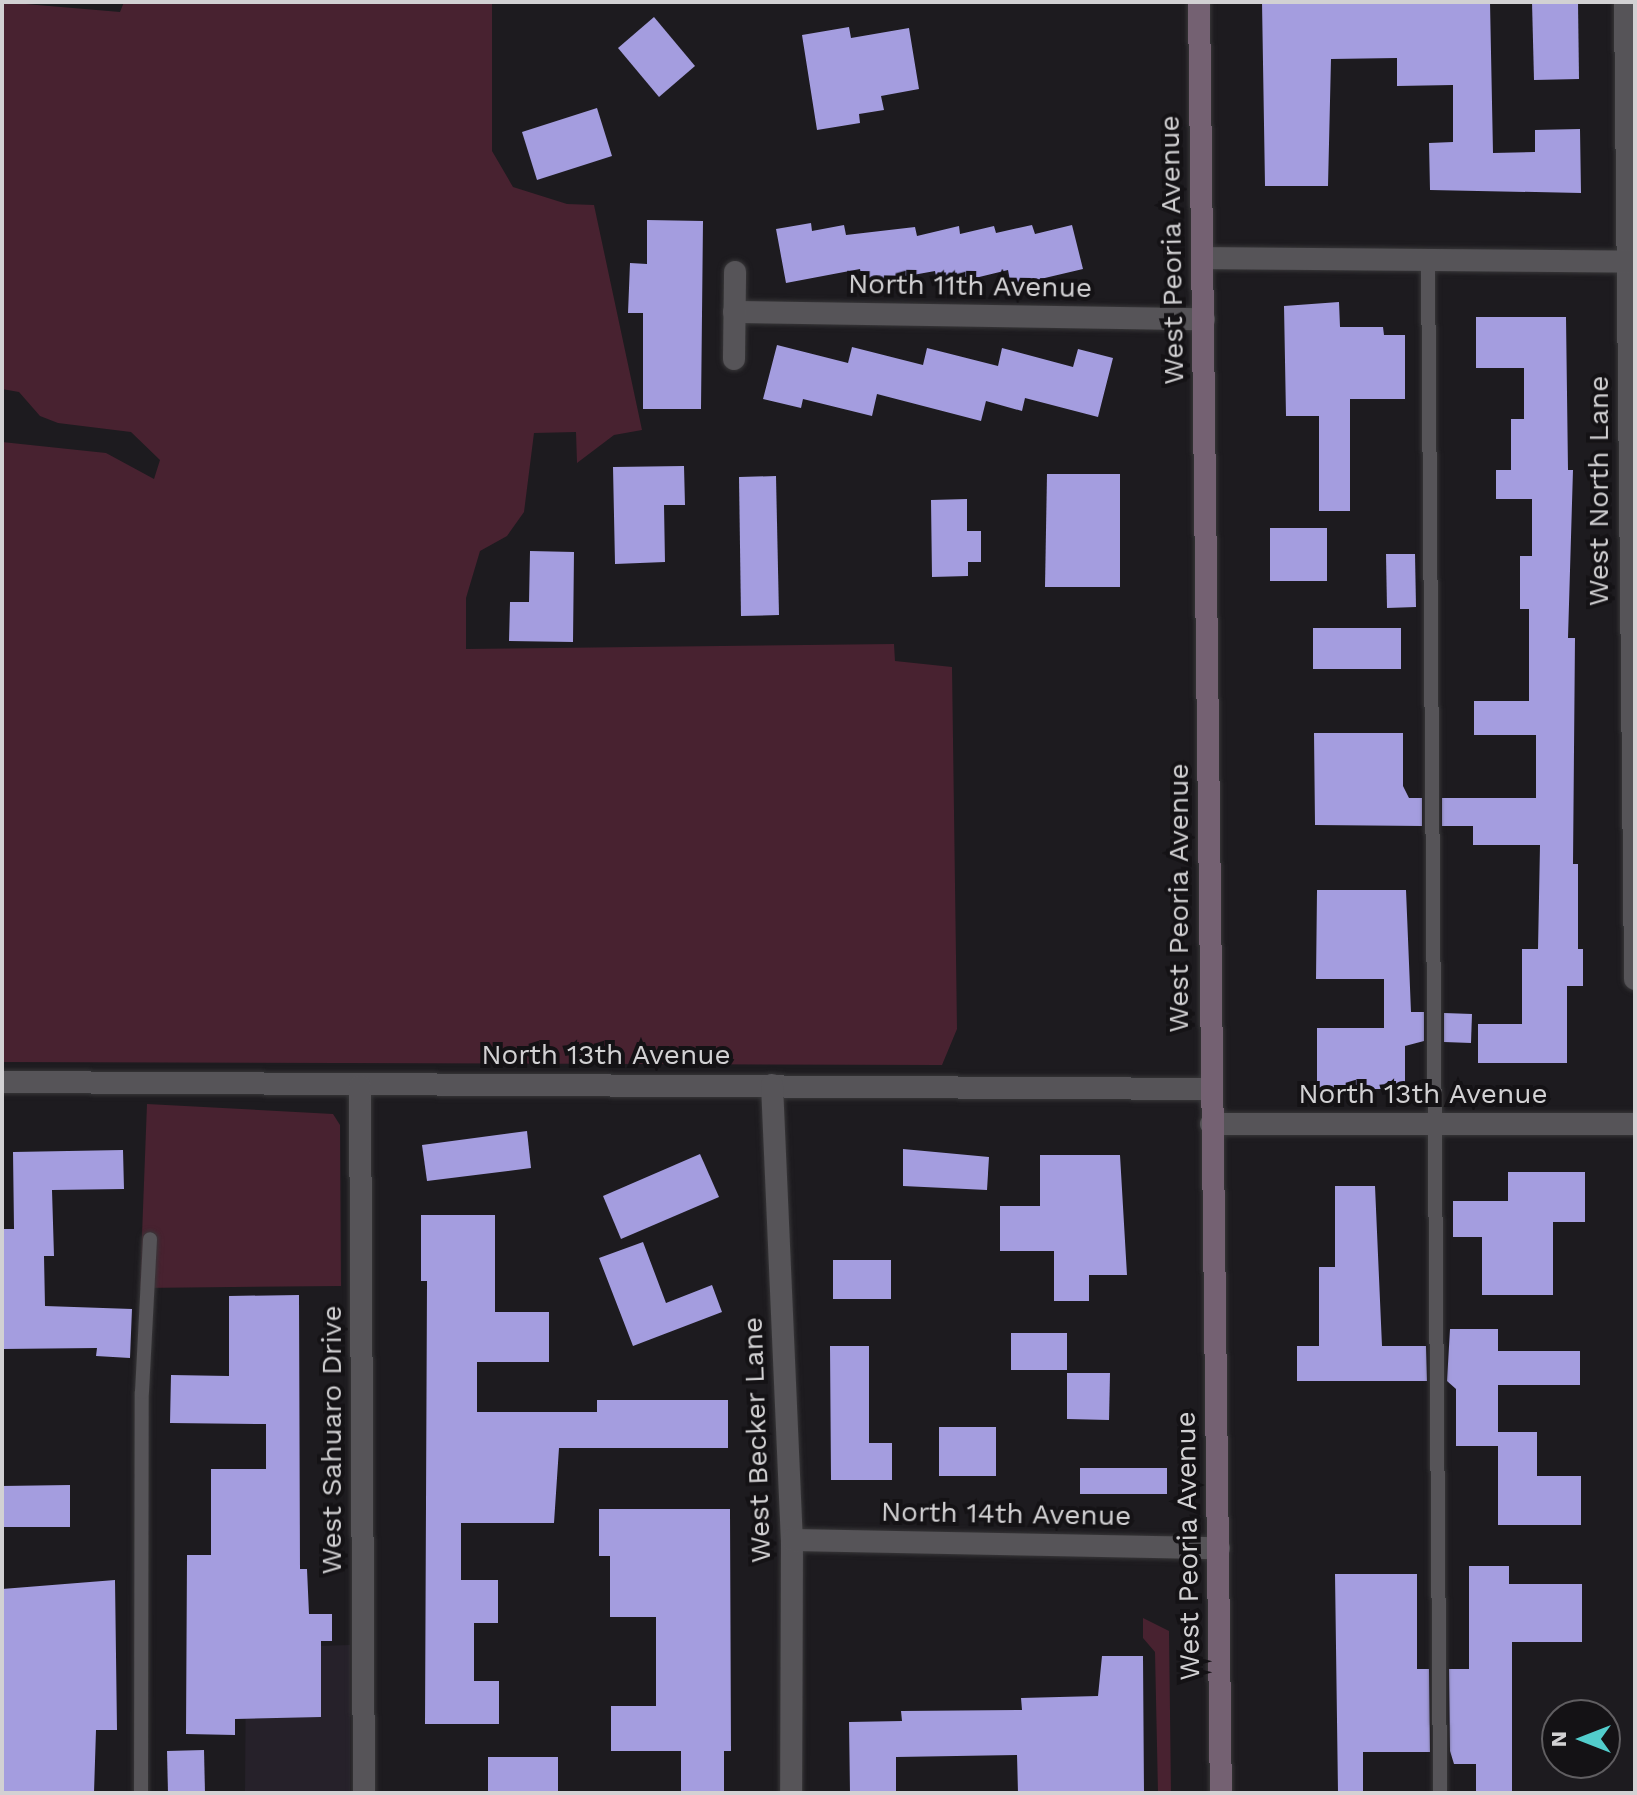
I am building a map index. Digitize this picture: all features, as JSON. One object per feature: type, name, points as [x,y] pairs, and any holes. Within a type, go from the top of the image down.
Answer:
[{"type":"main road","name":"West Peoria Avenue","points":[[1199,2],[1221,1793]]},
{"type":"street","name":"West North Lane","points":[[1625,2],[1631,262],[1635,979]]},
{"type":"street","points":[[1203,258],[1631,262]]},
{"type":"street","points":[[734,359],[735,272]]},
{"type":"street","name":"North 11th Avenue","points":[[734,312],[1204,319]]},
{"type":"street","name":"North 13th Avenue","points":[[2,1082],[1210,1089]]},
{"type":"street","name":"West Becker Lane","points":[[772,1085],[792,1540],[791,1793]]},
{"type":"street","name":"West Sahuaro Drive","points":[[360,1086],[364,1793]]},
{"type":"street","name":"North 13th Avenue","points":[[1211,1124],[1635,1124]]},
{"type":"street","name":"North 14th Avenue","points":[[792,1540],[1219,1548]]},
{"type":"lane","points":[[1428,260],[1438,1124],[1440,1793]]},
{"type":"lane","points":[[141,1793],[142,1392],[150,1239]]},
{"type":"shaded area","points":[[2,2],[120,12],[124,2],[492,2],[492,151],[513,187],[567,204],[594,205],[642,430],[614,435],[577,463],[576,432],[534,433],[524,512],[507,536],[480,551],[466,598],[466,649],[894,644],[895,661],[952,667],[957,1029],[942,1065],[2,1062],[2,442],[106,453],[154,479],[160,460],[131,432],[58,423],[40,416],[19,392],[2,389]]},
{"type":"shaded area","points":[[147,1104],[333,1114],[340,1125],[341,1286],[140,1288]]},
{"type":"shaded area","points":[[1143,1618],[1169,1631],[1171,1793],[1158,1793],[1155,1652],[1143,1638]]},
{"type":"shaded area","points":[[350,1645],[350,1793],[245,1793],[246,1648]]},
{"type":"building","points":[[1262,2],[1490,2],[1493,153],[1535,152],[1535,130],[1580,129],[1581,193],[1430,190],[1429,143],[1453,142],[1453,85],[1397,86],[1397,58],[1331,59],[1328,186],[1265,186]]},
{"type":"building","points":[[1532,2],[1578,2],[1579,79],[1534,80]]},
{"type":"building","points":[[654,17],[695,66],[659,97],[618,48]]},
{"type":"building","points":[[849,27],[851,38],[909,28],[919,89],[881,96],[884,110],[859,114],[860,123],[817,130],[802,35]]},
{"type":"building","points":[[597,108],[612,156],[537,180],[522,132]]},
{"type":"building","points":[[647,220],[703,221],[701,409],[643,409],[643,313],[628,313],[630,263],[647,264]]},
{"type":"building","points":[[811,223],[812,231],[844,225],[846,235],[915,227],[917,236],[959,226],[960,234],[994,226],[996,233],[1032,225],[1035,234],[1072,225],[1083,269],[1011,286],[1008,270],[938,287],[935,271],[863,284],[860,269],[786,283],[776,229]]},
{"type":"building","points":[[1339,302],[1340,327],[1383,327],[1384,335],[1405,335],[1405,399],[1350,399],[1350,511],[1319,511],[1319,416],[1286,416],[1284,306]]},
{"type":"building","points":[[1476,317],[1566,317],[1568,470],[1573,470],[1568,638],[1575,638],[1573,864],[1578,864],[1578,949],[1583,949],[1583,986],[1567,986],[1567,1063],[1478,1063],[1478,1024],[1522,1024],[1522,949],[1538,949],[1540,845],[1473,845],[1473,826],[1442,826],[1442,798],[1536,798],[1536,735],[1474,735],[1474,701],[1529,701],[1529,609],[1520,609],[1520,556],[1532,556],[1532,499],[1496,499],[1496,470],[1511,470],[1511,419],[1524,419],[1524,368],[1476,368]]},
{"type":"building","points":[[777,345],[848,363],[852,347],[923,365],[927,348],[998,366],[1002,348],[1073,367],[1078,349],[1113,358],[1098,417],[1025,398],[1022,411],[986,401],[981,421],[877,394],[872,416],[803,399],[801,408],[763,399]]},
{"type":"building","points":[[684,466],[685,505],[664,505],[665,562],[615,564],[613,467]]},
{"type":"building","points":[[1047,474],[1120,474],[1120,587],[1045,587]]},
{"type":"building","points":[[776,476],[779,615],[741,616],[739,477]]},
{"type":"building","points":[[967,499],[967,531],[981,531],[981,562],[968,562],[968,576],[932,577],[931,500]]},
{"type":"building","points":[[1270,528],[1327,528],[1327,581],[1270,581]]},
{"type":"building","points":[[530,551],[574,552],[573,642],[509,641],[510,602],[529,602]]},
{"type":"building","points":[[1386,554],[1415,554],[1416,607],[1387,608]]},
{"type":"building","points":[[1313,628],[1401,628],[1401,669],[1313,669]]},
{"type":"building","points":[[1314,733],[1403,733],[1403,786],[1409,798],[1422,798],[1422,826],[1315,825]]},
{"type":"building","points":[[1317,890],[1406,890],[1411,1012],[1424,1012],[1424,1041],[1405,1046],[1405,1089],[1317,1089],[1317,1028],[1384,1028],[1384,979],[1316,979]]},
{"type":"building","points":[[1444,1013],[1472,1014],[1471,1043],[1444,1042]]},
{"type":"building","points":[[527,1131],[531,1168],[427,1181],[422,1145]]},
{"type":"building","points":[[903,1149],[989,1157],[987,1190],[903,1186]]},
{"type":"building","points":[[123,1150],[124,1189],[52,1190],[54,1256],[44,1256],[45,1306],[132,1309],[130,1358],[96,1356],[97,1348],[2,1349],[2,1229],[14,1229],[13,1152]]},
{"type":"building","points":[[700,1154],[719,1197],[621,1239],[603,1196]]},
{"type":"building","points":[[1040,1155],[1120,1155],[1127,1275],[1089,1275],[1089,1301],[1054,1301],[1054,1251],[1000,1251],[1000,1206],[1040,1206]]},
{"type":"building","points":[[1508,1172],[1585,1172],[1585,1222],[1553,1222],[1553,1295],[1482,1295],[1482,1237],[1453,1237],[1453,1201],[1508,1201]]},
{"type":"building","points":[[1335,1186],[1375,1186],[1382,1346],[1426,1346],[1427,1381],[1297,1381],[1297,1346],[1319,1346],[1319,1267],[1335,1267]]},
{"type":"building","points":[[421,1215],[495,1215],[495,1312],[549,1312],[549,1362],[477,1362],[477,1412],[597,1412],[597,1400],[728,1400],[728,1448],[559,1448],[554,1523],[461,1523],[461,1580],[498,1580],[498,1623],[474,1623],[474,1681],[499,1681],[499,1724],[425,1724],[427,1281],[421,1281]]},
{"type":"building","points":[[643,1242],[666,1303],[712,1285],[722,1312],[633,1346],[599,1258]]},
{"type":"building","points":[[833,1260],[891,1260],[891,1299],[833,1299]]},
{"type":"building","points":[[299,1295],[300,1569],[307,1569],[309,1614],[332,1614],[332,1641],[321,1641],[321,1717],[235,1719],[235,1735],[186,1734],[187,1555],[211,1555],[211,1469],[266,1469],[266,1424],[170,1423],[171,1375],[229,1376],[229,1296]]},
{"type":"building","points":[[1450,1329],[1498,1329],[1498,1351],[1580,1351],[1580,1385],[1498,1385],[1498,1432],[1537,1432],[1537,1476],[1581,1476],[1581,1525],[1498,1525],[1498,1446],[1456,1446],[1456,1389],[1447,1381]]},
{"type":"building","points":[[1011,1333],[1067,1333],[1067,1370],[1011,1370]]},
{"type":"building","points":[[830,1346],[869,1346],[869,1443],[892,1443],[892,1480],[831,1480]]},
{"type":"building","points":[[1067,1373],[1110,1373],[1109,1420],[1067,1419]]},
{"type":"building","points":[[939,1427],[996,1427],[996,1476],[939,1476]]},
{"type":"building","points":[[1080,1468],[1167,1468],[1167,1494],[1080,1494]]},
{"type":"building","points":[[70,1485],[70,1527],[2,1527],[2,1486]]},
{"type":"building","points":[[599,1509],[730,1509],[731,1751],[724,1751],[724,1793],[681,1793],[681,1751],[611,1751],[611,1706],[656,1706],[656,1617],[610,1617],[610,1556],[599,1556]]},
{"type":"building","points":[[1469,1566],[1509,1566],[1509,1584],[1582,1584],[1582,1642],[1512,1642],[1512,1793],[1476,1793],[1476,1764],[1454,1764],[1450,1751],[1449,1669],[1469,1669]]},
{"type":"building","points":[[1335,1574],[1417,1574],[1417,1669],[1429,1669],[1430,1752],[1363,1752],[1363,1793],[1338,1793]]},
{"type":"building","points":[[115,1580],[117,1730],[96,1730],[94,1793],[2,1793],[2,1589]]},
{"type":"building","points":[[1102,1656],[1143,1656],[1144,1793],[1018,1793],[1017,1755],[896,1757],[896,1793],[850,1793],[849,1722],[902,1721],[901,1711],[1022,1710],[1021,1698],[1098,1696]]},
{"type":"building","points":[[204,1750],[205,1793],[168,1793],[167,1751]]},
{"type":"building","points":[[488,1757],[558,1757],[558,1793],[488,1793]]}]
